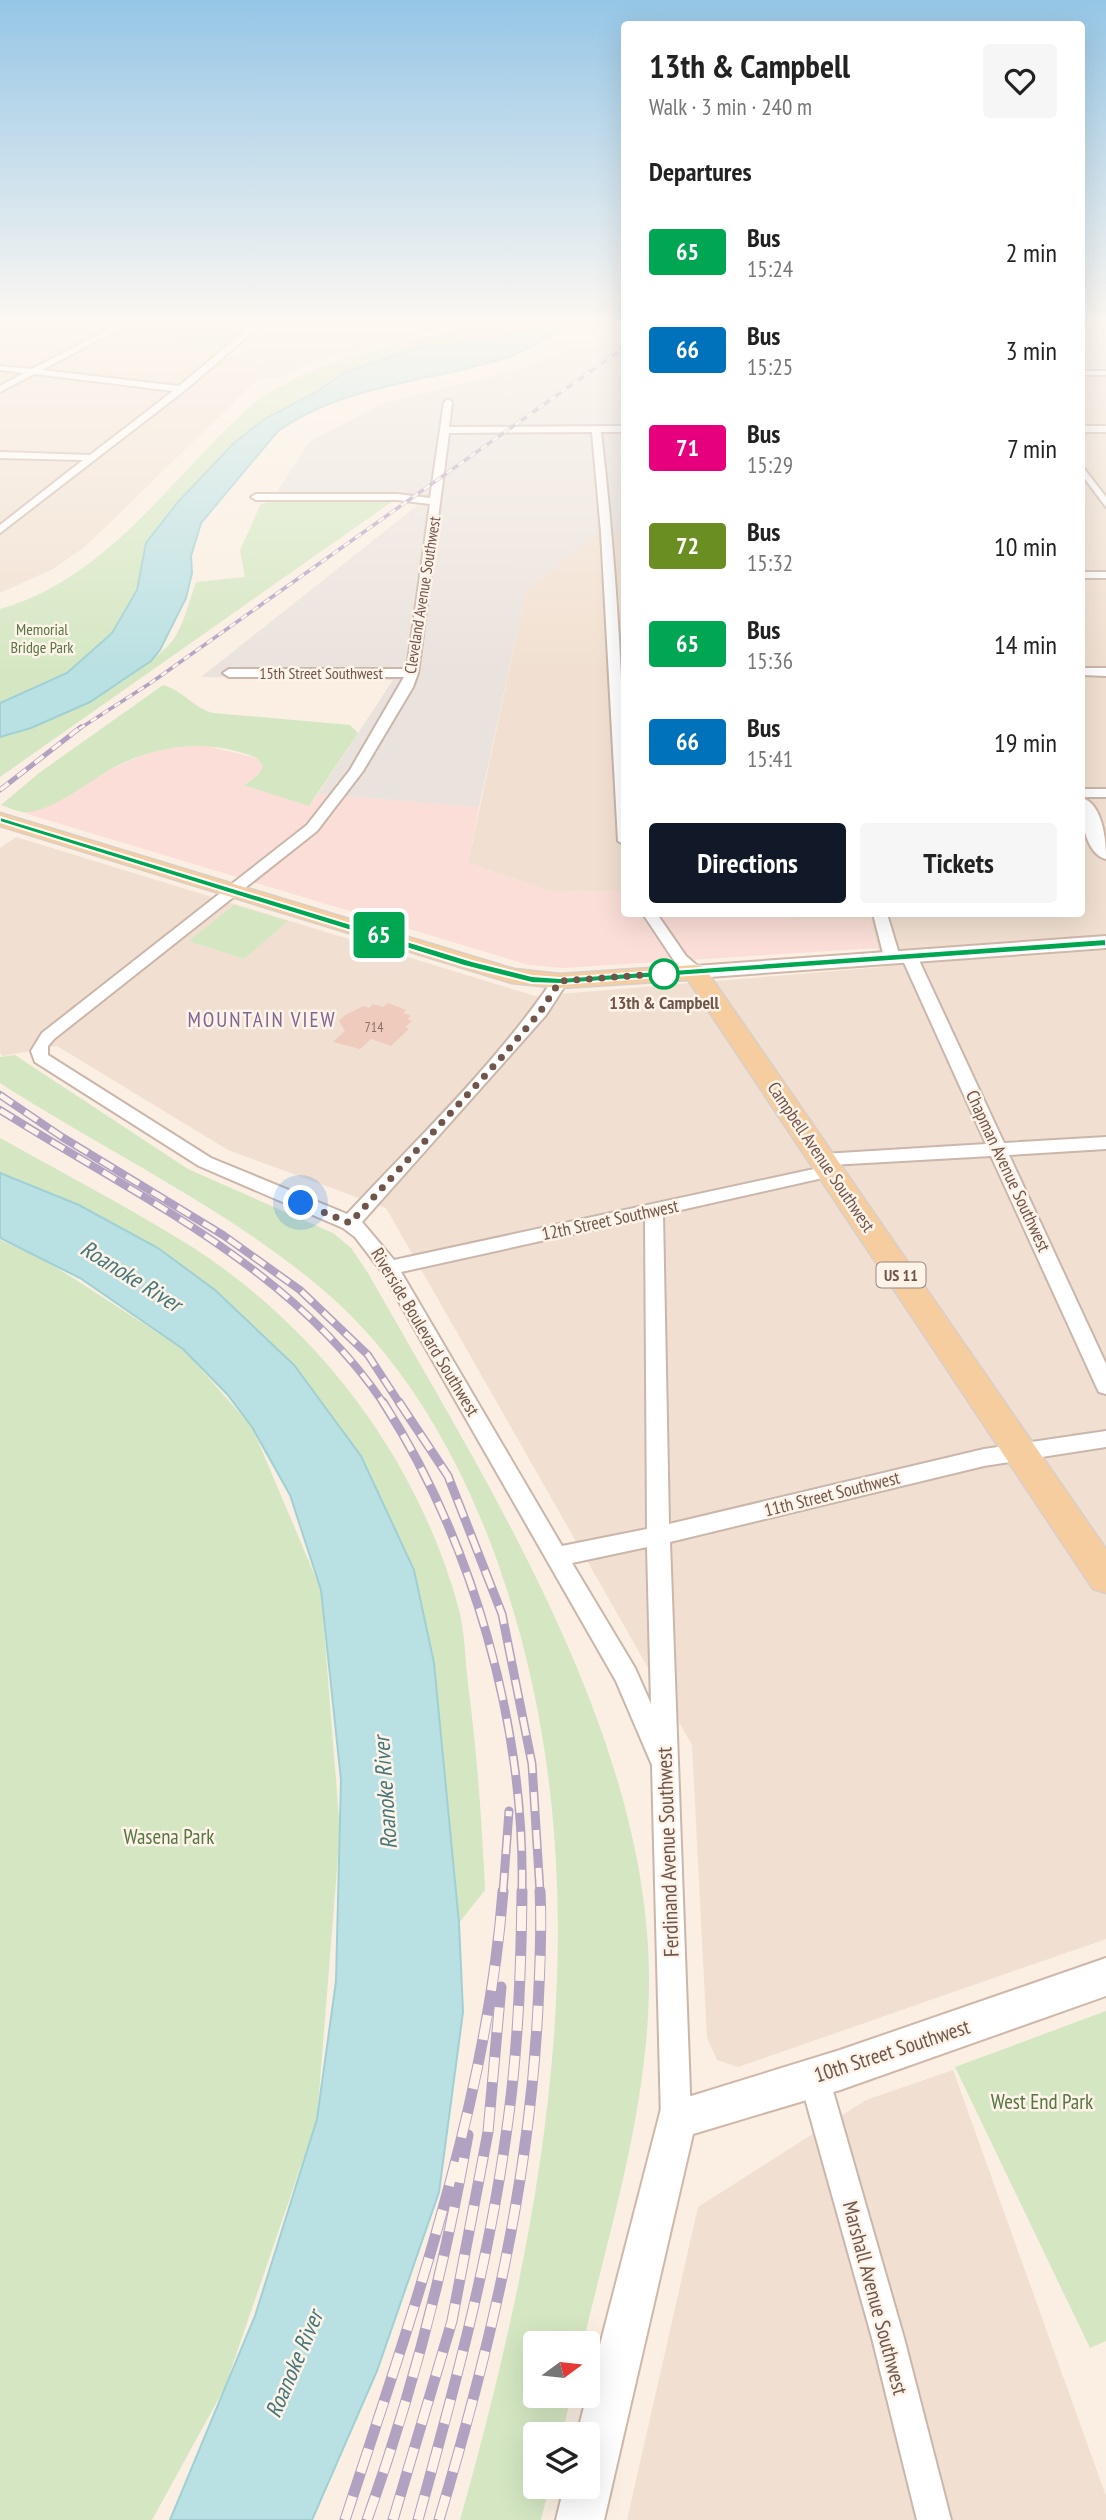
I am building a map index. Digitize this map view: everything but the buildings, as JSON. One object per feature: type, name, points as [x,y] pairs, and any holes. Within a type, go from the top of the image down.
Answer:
[{"type":"main road","points":[[1085,810],[1106,853]]},
{"type":"main road","points":[[6,821],[512,976],[560,981],[1106,942]]},
{"type":"main road","name":"Campbell Avenue Southwest","points":[[695,972],[1106,1578]]},
{"type":"main road","name":"10th Street Southwest","points":[[676,2119],[814,2077],[1106,1977]]},
{"type":"main road","name":"Ferdinand Avenue Southwest","points":[[600,2435],[676,2119]]},
{"type":"main road","name":"Ferdinand Avenue Southwest","points":[[580,2520],[585,2499]]},
{"type":"street","points":[[0,530],[118,438]]},
{"type":"street","name":"Cleveland Avenue Southwest","points":[[38,1048],[48,1036],[323,816],[356,771],[412,673],[444,438]]},
{"type":"street","points":[[597,438],[619,673],[621,734]]},
{"type":"street","points":[[0,455],[93,457]]},
{"type":"street","points":[[1085,473],[1104,499]]},
{"type":"street","points":[[1085,496],[1104,499]]},
{"type":"street","points":[[256,497],[397,497],[436,502]]},
{"type":"street","points":[[609,575],[621,575]]},
{"type":"street","points":[[1085,575],[1106,575]]},
{"type":"street","points":[[1085,672],[1106,672]]},
{"type":"street","name":"15th Street Southwest","points":[[229,673],[412,673]]},
{"type":"street","points":[[1085,793],[1106,793]]},
{"type":"street","name":"Campbell Avenue Southwest","points":[[652,917],[680,959],[695,972]]},
{"type":"street","name":"Chapman Avenue Southwest","points":[[881,917],[997,1149],[1106,1386]]},
{"type":"street","points":[[350,1223],[501,1058],[540,1012],[560,981]]},
{"type":"street","name":"Riverside Boulevard Southwest","points":[[38,1048],[41,1058],[205,1162],[350,1223],[362,1232],[389,1268],[559,1556],[626,1676],[665,1765]]},
{"type":"street","name":"12th Street Southwest","points":[[389,1268],[654,1210],[827,1166],[997,1149],[1106,1143]]},
{"type":"street","name":"Ferdinand Avenue Southwest","points":[[654,1210],[658,1536],[676,2119]]},
{"type":"street","name":"11th Street Southwest","points":[[559,1556],[658,1536],[1018,1448],[1106,1439]]},
{"type":"street","name":"Marshall Avenue Southwest","points":[[814,2077],[888,2339],[934,2520]]},
{"type":"shaded area","points":[[0,438],[198,438],[86,546],[53,569],[0,593]]},
{"type":"shaded area","points":[[317,438],[621,438],[621,531],[598,532],[526,591],[479,807],[318,794],[393,680],[201,677],[418,505],[401,492],[277,492],[309,442]]},
{"type":"shaded area","points":[[1085,438],[1106,438],[1106,1939],[738,2067],[717,2060],[707,2038],[692,1745],[386,1208],[228,1150],[57,1046],[3,1056],[0,1053],[0,848],[16,837],[535,996],[883,967],[869,920],[793,920],[792,917],[1085,917]]},
{"type":"shaded area","points":[[621,531],[621,891],[552,892],[468,863],[526,591],[598,532]]},
{"type":"shaded area","points":[[176,746],[207,746],[257,758],[263,766],[258,775],[245,784],[309,806],[318,794],[479,807],[468,863],[552,892],[621,891],[621,917],[869,920],[877,948],[563,968],[529,965],[24,813],[49,805],[112,769],[145,754]]},
{"type":"shaded area","points":[[953,2070],[1106,2496],[1106,2520],[627,2520],[698,2207],[866,2100]]},
{"type":"green space","name":"Memorial Bridge Park","points":[[218,438],[245,438],[178,502],[146,543],[137,590],[112,633],[67,673],[0,703],[0,609],[39,594],[75,574],[138,521]]},
{"type":"green space","points":[[275,500],[393,501],[0,777],[0,737],[46,721],[90,701],[150,662],[168,646],[178,632],[196,582],[245,577],[240,550],[261,504]]},
{"type":"green space","points":[[163,685],[213,713],[350,725],[358,733],[309,806],[244,785],[258,775],[263,766],[257,758],[202,746],[165,749],[130,760],[56,803],[32,812],[22,812],[1,805],[39,773]]},
{"type":"green space","points":[[234,905],[288,921],[244,959],[189,941]]},
{"type":"green space","points":[[15,1055],[188,1169],[333,1233],[351,1248],[414,1353],[509,1525],[554,1614],[592,1706],[623,1798],[642,1891],[649,1984],[647,2030],[635,2121],[586,2331],[523,2331],[523,2408],[568,2408],[565,2422],[523,2422],[523,2499],[546,2499],[541,2520],[460,2520],[520,2277],[541,2154],[554,2030],[558,1906],[549,1783],[527,1660],[489,1539],[461,1476],[428,1414],[387,1357],[340,1305],[303,1273],[220,1215],[0,1083],[0,1057]]},
{"type":"green space","points":[[0,1138],[166,1231],[236,1278],[280,1315],[320,1356],[389,1448],[417,1499],[440,1551],[462,1625],[477,1761],[485,1890],[459,1923],[434,1663],[414,1570],[158,1248],[79,1205],[0,1173]]},
{"type":"green space","name":"Wasena Park","points":[[0,1240],[45,1260],[183,1349],[252,1427],[321,1590],[340,1831],[317,2119],[225,2387],[152,2520],[0,2520]]},
{"type":"green space","name":"West End Park","points":[[1106,2011],[1106,2341],[1090,2348],[955,2067]]},
{"type":"water","points":[[241,438],[272,438],[201,523],[191,556],[192,573],[186,598],[160,650],[151,661],[90,702],[31,728],[0,737],[0,703],[67,673],[112,633],[137,590],[146,543],[178,502]]},
{"type":"water","name":"Roanoke River","points":[[0,1173],[79,1205],[158,1248],[215,1290],[294,1365],[361,1456],[414,1570],[434,1663],[459,1923],[463,2012],[439,2192],[377,2371],[312,2520],[170,2520],[255,2316],[317,2119],[336,1981],[341,1780],[321,1590],[290,1495],[252,1427],[227,1394],[183,1349],[80,1278],[0,1238]]},
{"type":"railway","points":[[79,729],[152,682],[497,438]]},
{"type":"railway","points":[[0,790],[81,727]]},
{"type":"railway","points":[[0,1095],[62,1137],[223,1235],[300,1290],[368,1355],[400,1404]]},
{"type":"railway","points":[[0,1110],[157,1204],[257,1273],[304,1312],[346,1355],[384,1404]]},
{"type":"railway","points":[[383,1402],[415,1456],[443,1514],[487,1637],[503,1700],[514,1765],[521,1829],[522,1891]]},
{"type":"railway","points":[[399,1402],[448,1476],[502,1614],[532,1764],[540,1892]]},
{"type":"railway","points":[[503,1892],[509,1811]]},
{"type":"railway","points":[[345,2520],[443,2210],[481,2051],[503,1891]]},
{"type":"railway","points":[[418,2520],[444,2425],[490,2233],[510,2105],[516,2044],[522,1891]]},
{"type":"railway","points":[[439,2520],[475,2393],[516,2203],[533,2074],[540,1963],[540,1891]]},
{"type":"railway","points":[[393,2520],[452,2321],[488,2132],[501,1987]]},
{"type":"railway","points":[[367,2520],[399,2425],[426,2329],[449,2233],[468,2135]]},
{"type":"bus line","name":"65","points":[[0,819],[235,889],[468,963],[532,980],[560,981],[1106,942]]},
{"type":"place","name":"13th & Campbell","points":[[664,974]]},
{"type":"district","name":"MOUNTAIN VIEW","points":[[262,1020]]},
{"type":"route","points":[[301,1203],[350,1223],[501,1058],[540,1012],[560,981],[671,973],[664,974]]}]
